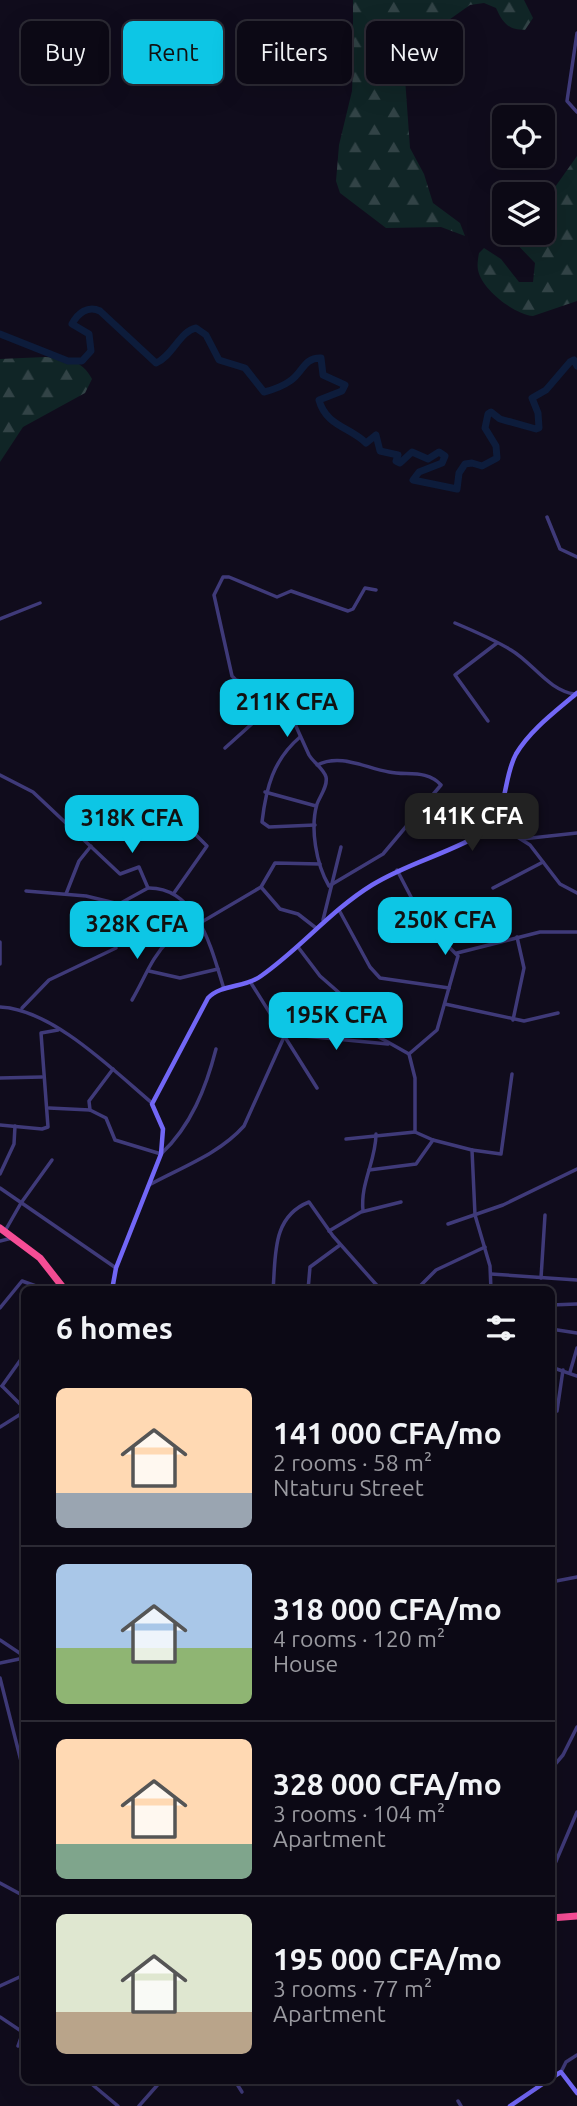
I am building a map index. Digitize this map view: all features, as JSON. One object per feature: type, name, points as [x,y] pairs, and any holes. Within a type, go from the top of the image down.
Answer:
[{"type":"highway","points":[[2,1229],[40,1258],[60,1286]]},
{"type":"highway","points":[[555,1918],[577,1916]]},
{"type":"street","points":[[577,33],[567,101],[577,112]]},
{"type":"street","points":[[547,517],[559,549],[577,557]]},
{"type":"street","points":[[332,885],[327,883],[320,864],[315,825],[316,806],[326,782],[325,774],[300,737],[283,696],[274,689],[236,680],[232,676],[213,602],[223,577],[277,597],[290,591],[348,611],[353,609],[365,588],[376,590]]},
{"type":"street","points":[[0,619],[40,603]]},
{"type":"street","points":[[152,1104],[208,998],[225,989],[251,983],[298,947],[338,908],[397,870],[476,838],[495,823],[515,756],[538,728],[577,694],[555,686],[534,666],[497,643],[455,623]]},
{"type":"street","points":[[488,721],[455,676],[497,643]]},
{"type":"street","points":[[225,748],[283,696]]},
{"type":"street","points":[[300,737],[278,759],[265,792],[262,822],[266,827],[315,825]]},
{"type":"street","points":[[317,765],[327,761],[346,761],[392,773],[415,772],[441,785],[383,854],[332,885]]},
{"type":"street","points":[[0,775],[33,792],[120,874],[139,867],[148,888]]},
{"type":"street","points":[[265,792],[316,806]]},
{"type":"street","points":[[495,823],[522,839],[560,884],[577,893]]},
{"type":"street","points":[[173,894],[207,846],[193,832]]},
{"type":"street","points":[[522,839],[577,833]]},
{"type":"street","points":[[66,894],[79,861],[91,846]]},
{"type":"street","points":[[323,920],[341,847]]},
{"type":"street","points":[[493,888],[543,862]]},
{"type":"street","points":[[200,924],[261,887],[275,863],[320,864]]},
{"type":"street","points":[[397,870],[425,922],[457,953],[457,967],[437,1030],[409,1055]]},
{"type":"street","points":[[261,887],[280,909],[298,914],[316,928]]},
{"type":"street","points":[[26,891],[66,894],[119,904],[148,888],[173,894],[186,903],[200,924],[225,989]]},
{"type":"street","points":[[338,908],[370,967],[380,978],[449,988]]},
{"type":"street","points":[[457,953],[540,932],[577,932]]},
{"type":"street","points":[[513,1020],[524,968],[517,937]]},
{"type":"street","points":[[132,1000],[149,971],[153,957],[169,940]]},
{"type":"street","points":[[0,942],[0,964]]},
{"type":"street","points":[[298,947],[320,976],[344,997],[370,1032],[409,1055],[415,1079],[415,1132]]},
{"type":"street","points":[[21,1009],[50,979],[116,948]]},
{"type":"street","points":[[149,971],[180,978],[218,969]]},
{"type":"street","points":[[251,983],[317,1088]]},
{"type":"street","points":[[445,1004],[513,1020],[533,1021],[558,1013]]},
{"type":"street","points":[[0,1007],[21,1009],[65,1032],[152,1104],[163,1129],[161,1154],[116,1268],[113,1286]]},
{"type":"street","points":[[0,1125],[47,1129],[49,1108],[42,1077],[41,1033],[52,1029],[65,1032]]},
{"type":"street","points":[[284,1036],[389,1044]]},
{"type":"street","points":[[149,1185],[224,1146],[244,1126],[284,1036]]},
{"type":"street","points":[[161,1154],[178,1135],[202,1095],[216,1049]]},
{"type":"street","points":[[90,1110],[89,1101],[113,1069]]},
{"type":"street","points":[[346,1139],[415,1132],[433,1140],[500,1154],[512,1074]]},
{"type":"street","points":[[0,1077],[42,1077]]},
{"type":"street","points":[[49,1108],[90,1110],[106,1118],[115,1140],[161,1154]]},
{"type":"street","points":[[0,1174],[14,1144],[15,1126]]},
{"type":"street","points":[[363,1211],[362,1191],[376,1151],[376,1134]]},
{"type":"street","points":[[369,1170],[416,1164],[433,1140]]},
{"type":"street","points":[[472,1150],[475,1215],[485,1247],[491,1286]]},
{"type":"street","points":[[2,1229],[52,1160]]},
{"type":"street","points":[[448,1224],[510,1202],[577,1169]]},
{"type":"street","points":[[0,1188],[116,1268]]},
{"type":"street","points":[[329,1231],[363,1211],[401,1202]]},
{"type":"street","points":[[273,1286],[278,1234],[298,1207],[312,1203],[329,1231],[374,1286]]},
{"type":"street","points":[[541,1278],[545,1215]]},
{"type":"street","points":[[0,1241],[13,1238]]},
{"type":"street","points":[[309,1286],[310,1267],[340,1245]]},
{"type":"street","points":[[420,1286],[436,1270],[485,1247]]},
{"type":"street","points":[[491,1274],[577,1280]]},
{"type":"street","points":[[0,1308],[22,1280],[37,1286]]},
{"type":"street","points":[[555,1305],[577,1304]]},
{"type":"street","points":[[555,1330],[577,1333]]},
{"type":"street","points":[[570,1372],[577,1348]]},
{"type":"street","points":[[21,1359],[1,1385],[21,1407]]},
{"type":"street","points":[[555,1368],[577,1376]]},
{"type":"street","points":[[557,1411],[564,1370]]},
{"type":"street","points":[[0,1427],[21,1412]]},
{"type":"street","points":[[0,1419],[8,1420]]},
{"type":"street","points":[[555,1581],[577,1577]]},
{"type":"street","points":[[0,1640],[21,1655]]},
{"type":"street","points":[[0,1663],[21,1658]]},
{"type":"street","points":[[0,1678],[21,1761]]},
{"type":"street","points":[[555,1764],[563,1755],[577,1727]]},
{"type":"street","points":[[555,1864],[577,1812]]},
{"type":"street","points":[[0,1883],[21,1894]]},
{"type":"street","points":[[0,1986],[21,1976]]},
{"type":"street","points":[[0,2017],[21,2030]]},
{"type":"street","points":[[18,2046],[21,2039]]},
{"type":"street","points":[[555,2076],[561,2072],[566,2062],[577,2055]]},
{"type":"street","points":[[561,2072],[577,2093]]},
{"type":"street","points":[[91,2084],[117,2106]]},
{"type":"street","points":[[139,2106],[158,2084]]},
{"type":"street","points":[[237,2084],[242,2091]]},
{"type":"street","points":[[510,2106],[543,2084]]},
{"type":"green space","points":[[353,0],[524,0],[533,18],[525,30],[510,27],[496,8],[484,3],[470,5],[447,21],[366,21],[366,84],[405,84],[410,148],[424,174],[433,203],[460,223],[465,236],[441,227],[386,228],[340,193],[336,181],[339,145],[352,91]]},
{"type":"green space","points":[[577,156],[577,301],[533,316],[508,306],[492,293],[478,270],[479,253],[484,248],[501,259],[519,282],[533,282],[535,263],[518,245],[555,245],[555,187]]},
{"type":"green space","points":[[45,357],[78,364],[92,379],[85,393],[23,427],[0,462],[0,359]]},
{"type":"waterway","points":[[0,334],[68,361],[82,361],[91,351],[89,334],[72,324],[84,311],[96,309],[156,363],[162,360],[185,334],[196,328],[206,335],[219,360],[245,368],[264,392],[287,383],[311,360],[321,358],[323,375],[345,385],[342,391],[319,400],[322,409],[333,421],[366,443],[376,435],[380,451],[398,455],[396,461],[400,463],[412,452],[428,459],[439,452],[445,456],[442,463],[419,472],[413,480],[457,489],[459,473],[465,464],[482,466],[497,458],[496,446],[485,428],[488,414],[491,412],[500,419],[539,428],[538,413],[532,398],[546,390],[570,362],[574,360],[577,366]]}]
